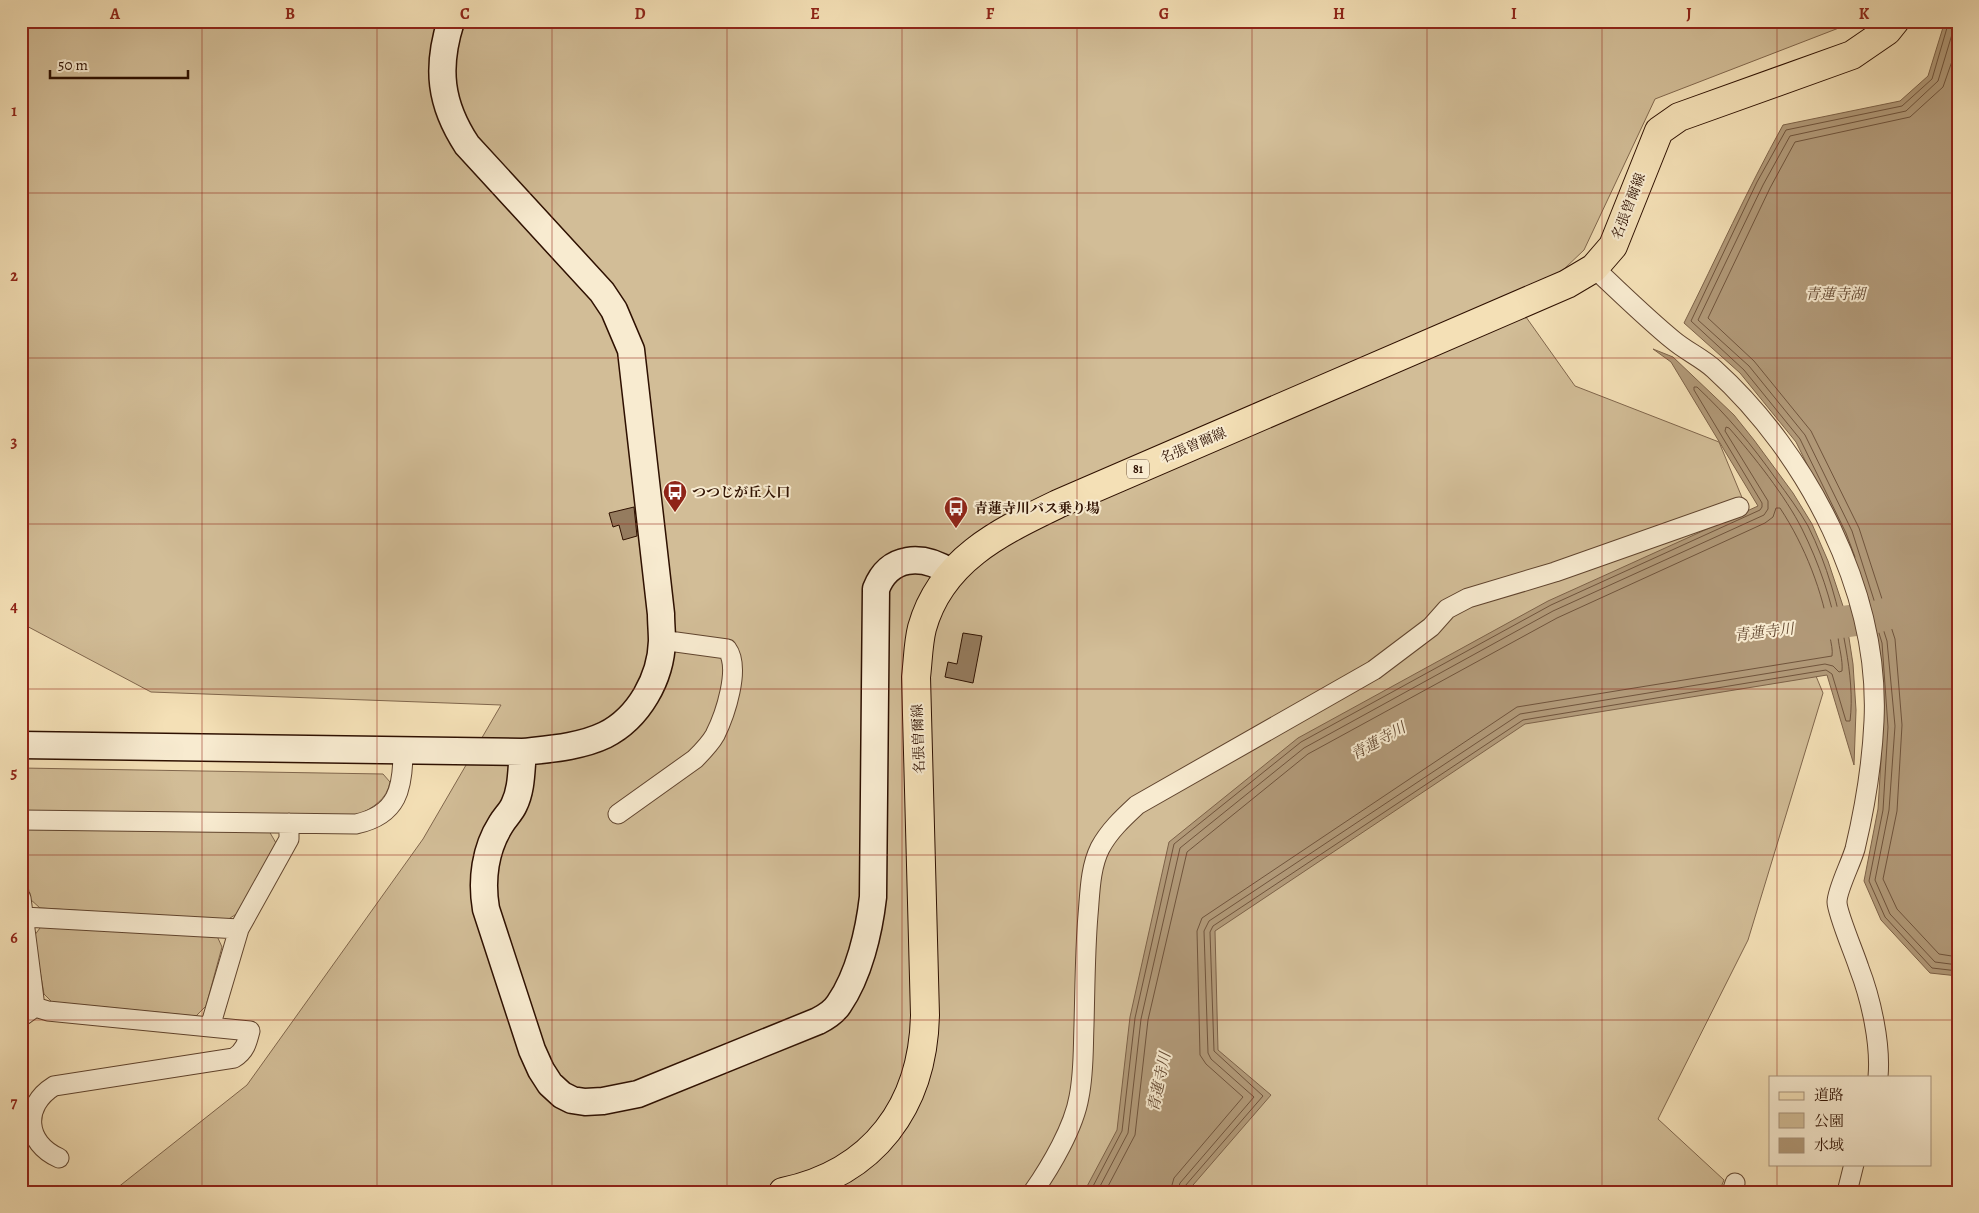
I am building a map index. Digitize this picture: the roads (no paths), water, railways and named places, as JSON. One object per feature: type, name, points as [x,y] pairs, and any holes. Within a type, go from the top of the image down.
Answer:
[{"type":"main road","name":"名張曽爾線","points":[[783,1192],[813,1183],[833,1174],[869,1150],[893,1123],[904,1105],[918,1074],[925,1037],[925,1015],[916,677],[922,629],[929,606],[950,572],[964,559],[1012,526],[1060,503],[1567,284],[1594,268],[1613,246],[1659,131],[1679,118],[1852,55],[1887,31],[1895,21]]},
{"type":"street","points":[[21,745],[523,752],[583,742],[604,735],[622,724],[637,709],[648,692],[658,667],[662,642],[661,614],[631,350],[614,310],[602,292],[467,145],[457,130],[450,114],[442,83],[443,50],[451,21]]},
{"type":"street","points":[[1594,268],[1675,342],[1712,368],[1738,393],[1764,423],[1795,463],[1832,532],[1852,579],[1867,637],[1874,720],[1869,783],[1854,852],[1837,902],[1861,971],[1870,1008],[1878,1051],[1878,1076]]},
{"type":"street","points":[[1033,1192],[1059,1148],[1075,1113],[1079,1097],[1084,1058],[1085,971],[1092,873],[1099,849],[1113,828],[1137,805],[1374,670],[1423,633],[1447,609],[1468,598],[1555,572],[1740,507]]},
{"type":"street","points":[[523,752],[519,792],[514,807],[500,824],[491,844],[486,862],[483,893],[486,909],[532,1050],[550,1084],[556,1090],[572,1100],[585,1102],[622,1098],[654,1088],[818,1022],[839,1006],[846,992],[862,954],[870,916],[872,897],[876,589],[881,576],[892,566],[904,561],[920,560],[939,565],[950,572]]},
{"type":"street","points":[[618,814],[695,759],[704,750],[714,736],[726,705],[731,685],[732,662],[727,649],[662,642]]},
{"type":"street","points":[[21,820],[356,824],[374,818],[390,807],[399,792],[402,781],[403,750]]},
{"type":"street","points":[[210,1027],[239,929],[288,839],[290,823]]},
{"type":"street","points":[[21,898],[24,917],[28,1012],[48,1011],[250,1031],[242,1052],[234,1058],[54,1086],[46,1091],[33,1109],[33,1130],[36,1140],[44,1150],[59,1158]]},
{"type":"street","points":[[24,917],[239,929]]},
{"type":"street","points":[[1846,1192],[1853,1166]]},
{"type":"water","name":"青蓮寺湖","points":[[1945,21],[1958,21],[1958,976],[1930,973],[1881,920],[1864,881],[1878,809],[1883,727],[1877,643],[1842,535],[1796,442],[1740,373],[1684,323],[1783,125],[1900,101],[1928,76]]},
{"type":"water","points":[[1653,349],[1673,357],[1734,415],[1793,493],[1812,524],[1828,561],[1845,612],[1853,664],[1856,710],[1854,765],[1827,675],[1525,724],[1215,931],[1218,1050],[1271,1095],[1187,1192],[1084,1192],[1117,1130],[1130,1017],[1169,842],[1298,738],[1548,601],[1758,506],[1671,362]]},
{"type":"waterway","name":"青蓮寺川","points":[[1804,627],[1872,618],[1958,596]]},
{"type":"place","name":"つつじが丘入口","points":[[675,513]]},
{"type":"place","name":"青蓮寺川バス乗り場","points":[[956,529]]}]
